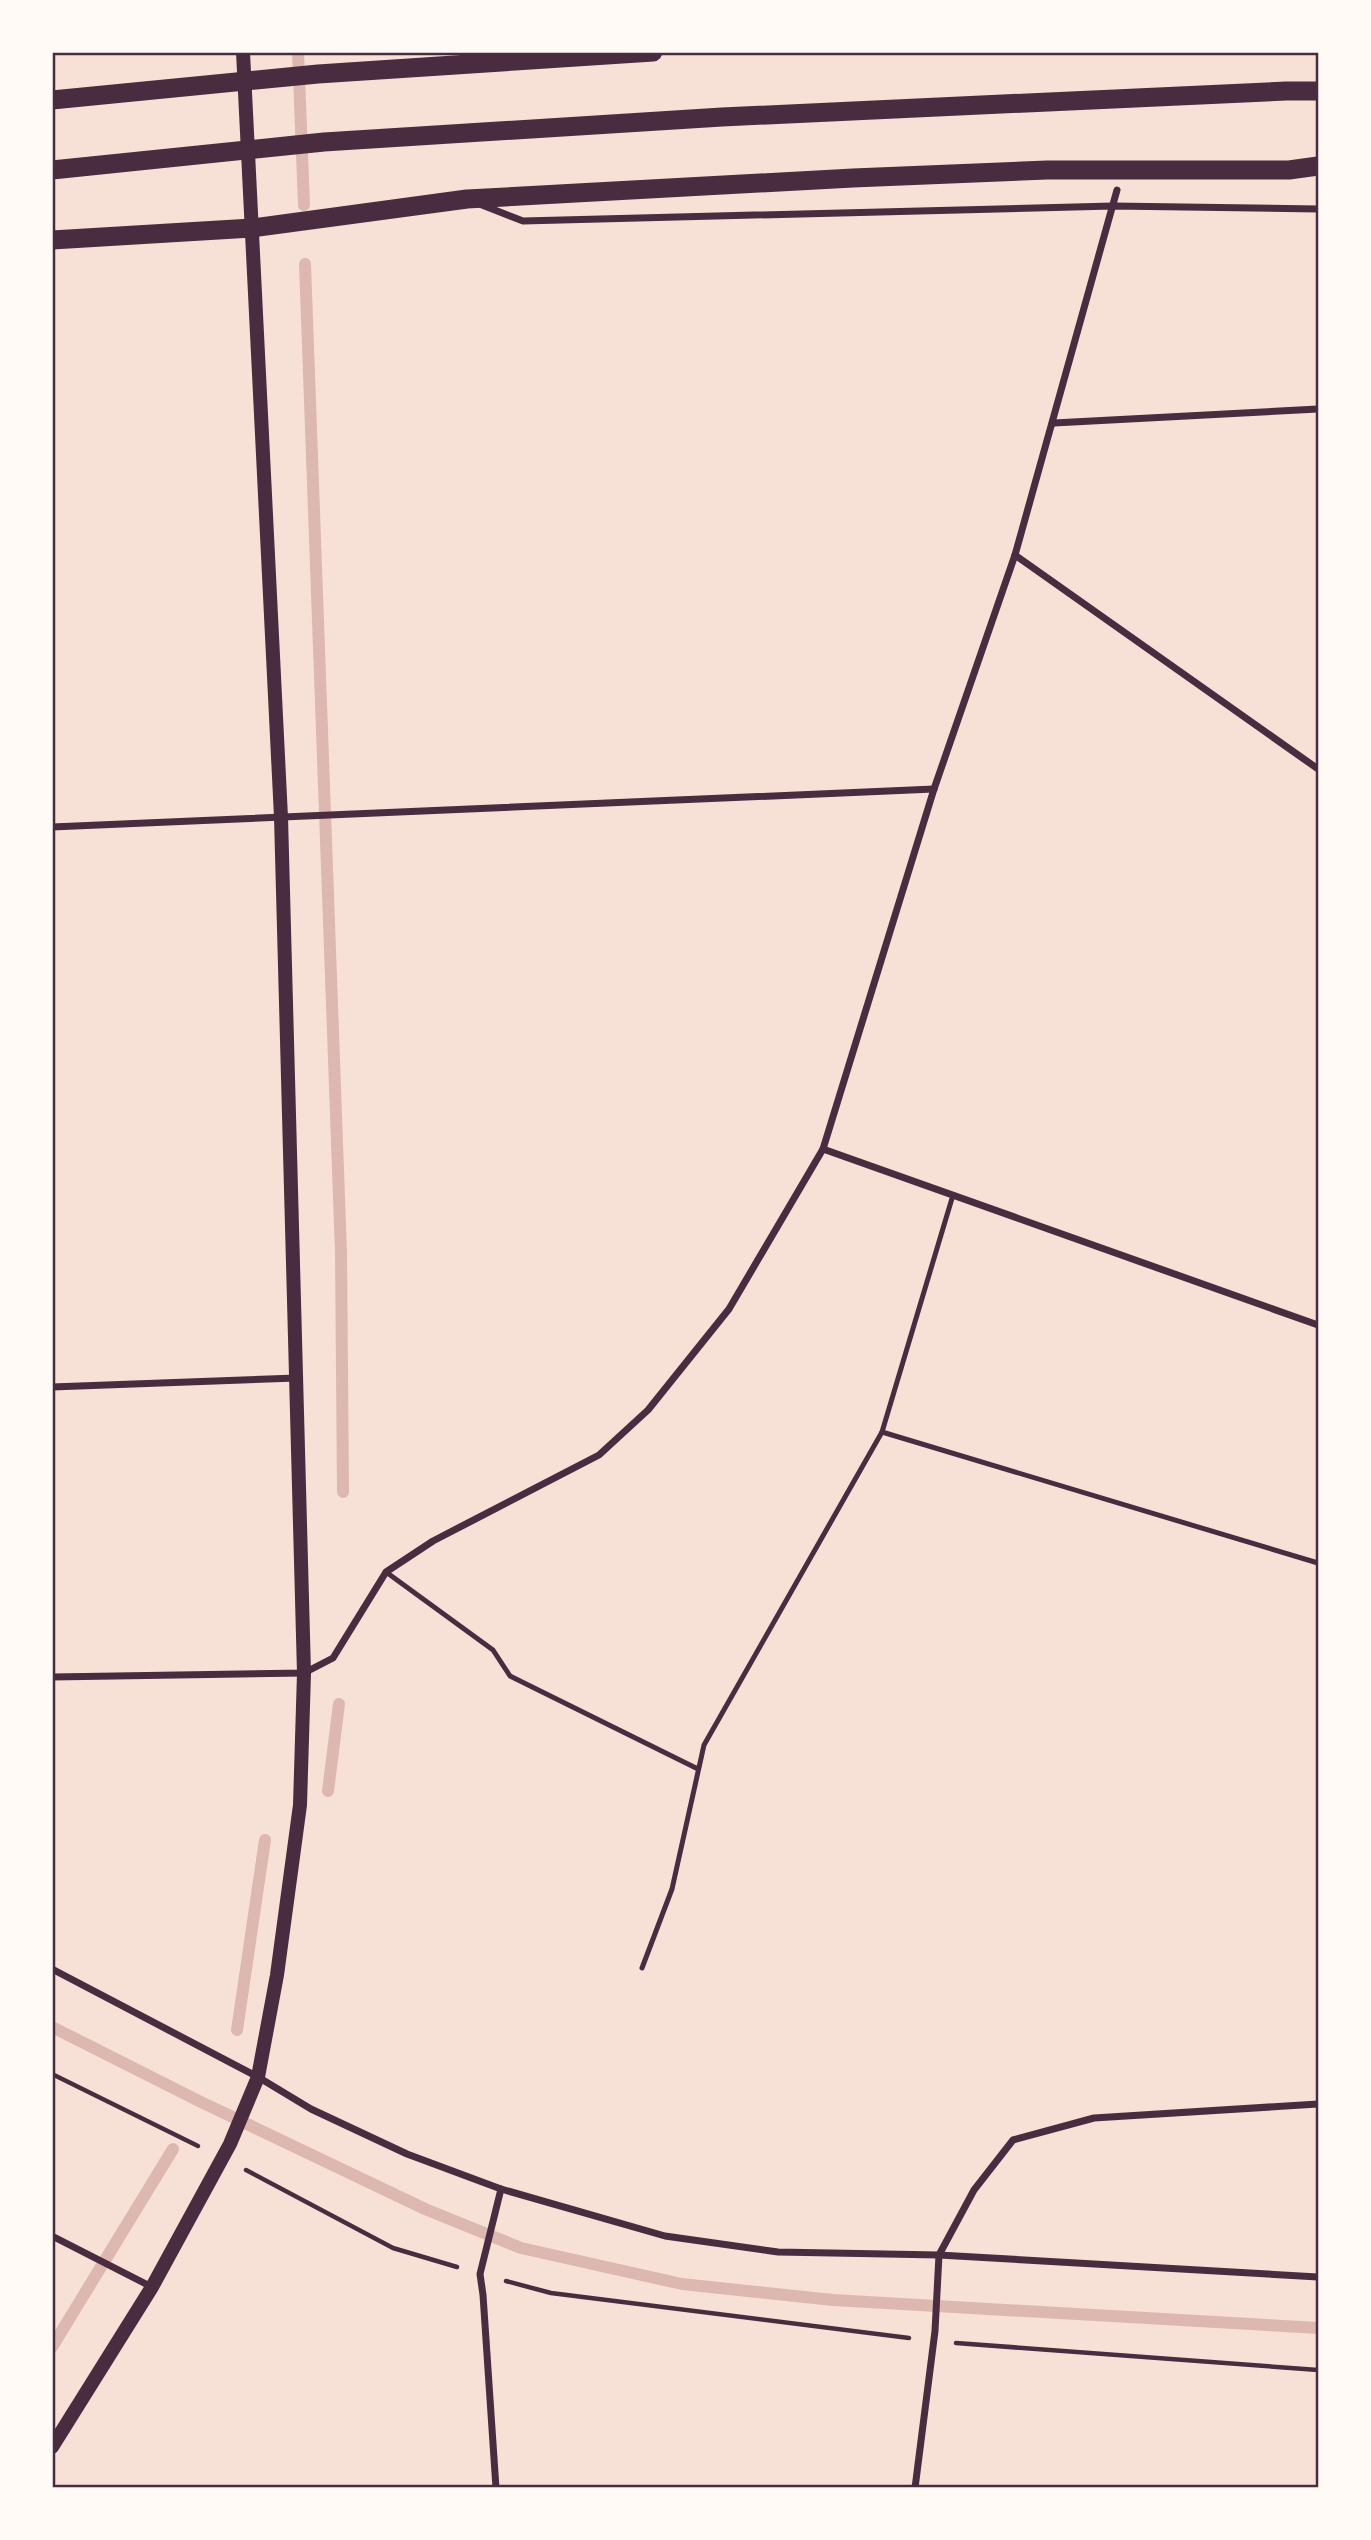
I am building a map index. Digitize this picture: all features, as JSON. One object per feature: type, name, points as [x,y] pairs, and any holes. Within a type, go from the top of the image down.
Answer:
[{"type":"highway","points":[[52,100],[318,74],[653,52]]},
{"type":"highway","points":[[52,170],[324,142],[722,117],[1286,91],[1318,92]]},
{"type":"highway","points":[[52,240],[252,228],[467,199],[1047,170],[1289,170],[1318,166]]},
{"type":"main road","points":[[52,2447],[152,2287],[230,2144],[258,2077],[277,1975],[300,1805],[304,1673],[281,817],[243,52]]},
{"type":"street","points":[[52,1677],[304,1673],[333,1658],[386,1572],[433,1541],[599,1455],[648,1410],[729,1309],[823,1149],[934,789],[1016,555],[1117,190]]},
{"type":"street","points":[[467,199],[523,221],[1113,206],[1318,209]]},
{"type":"street","points":[[1054,423],[1318,409]]},
{"type":"street","points":[[1016,555],[1318,768]]},
{"type":"street","points":[[52,827],[934,789]]},
{"type":"street","points":[[823,1149],[1318,1325]]},
{"type":"street","points":[[52,1387],[297,1378]]},
{"type":"street","points":[[52,1969],[258,2077],[312,2109],[407,2154],[501,2189],[665,2236],[778,2252],[939,2255],[1318,2277]]},
{"type":"street","points":[[915,2487],[934,2341],[939,2255],[974,2190],[1013,2140],[1094,2118],[1318,2104]]},
{"type":"street","points":[[496,2487],[480,2274],[501,2189]]},
{"type":"street","points":[[52,2236],[152,2287]]},
{"type":"lane","points":[[642,1968],[672,1889],[704,1745],[882,1432],[953,1195]]},
{"type":"lane","points":[[882,1432],[1318,1563]]},
{"type":"lane","points":[[386,1572],[493,1650],[510,1676],[698,1769]]},
{"type":"path","points":[[52,2074],[222,2157],[393,2248],[551,2293],[934,2341],[1318,2371]]},
{"type":"waterway","points":[[298,52],[304,205]]},
{"type":"waterway","points":[[305,264],[341,1252],[343,1492]]},
{"type":"waterway","points":[[328,1791],[339,1704]]},
{"type":"waterway","points":[[237,2030],[265,1840]]},
{"type":"waterway","points":[[52,2027],[425,2209],[521,2248],[682,2284],[833,2300],[1318,2328]]},
{"type":"waterway","points":[[52,2347],[173,2149]]}]
